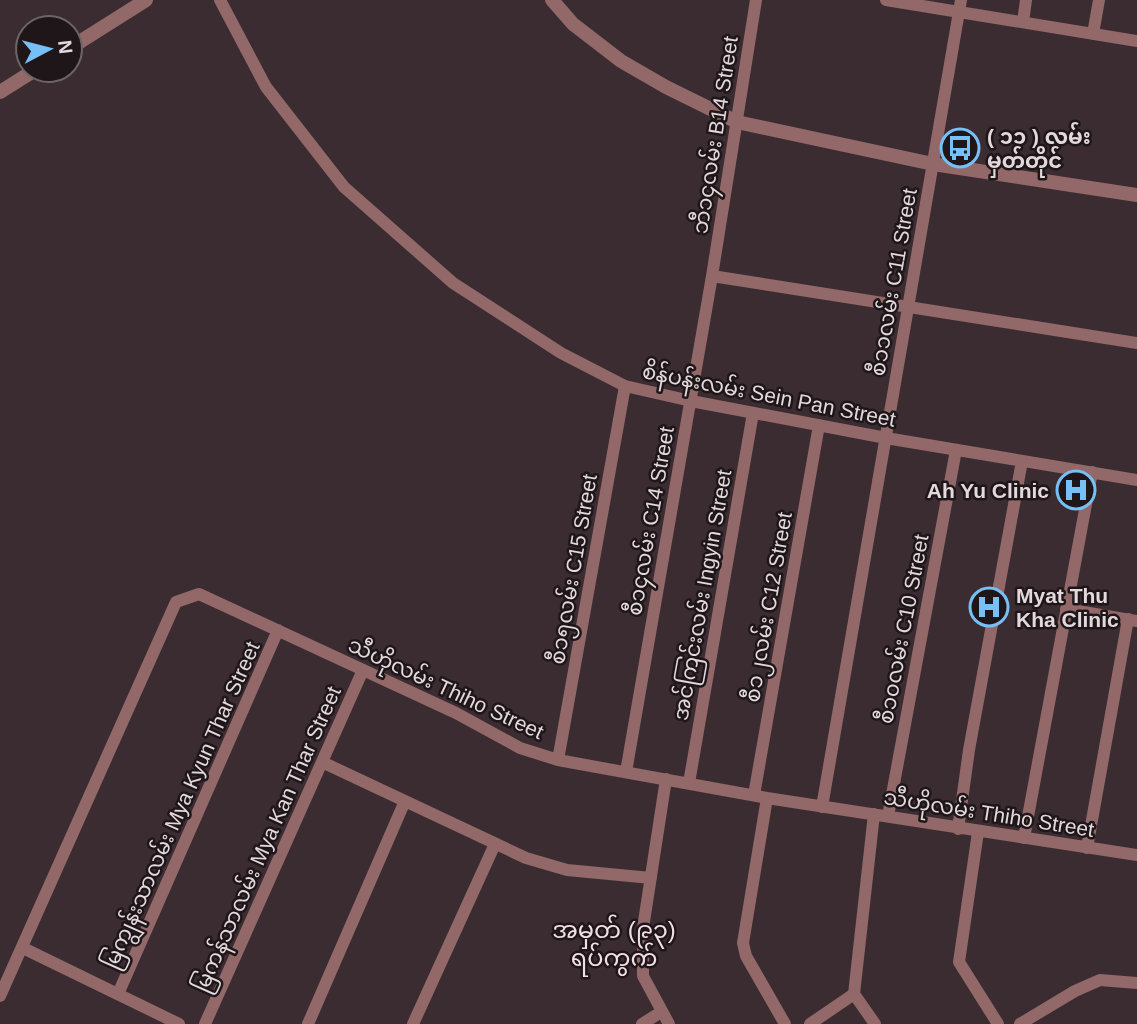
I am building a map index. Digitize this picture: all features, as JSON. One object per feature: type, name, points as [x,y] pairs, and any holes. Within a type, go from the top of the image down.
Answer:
[{"type":"street","points":[[84,39],[146,0]]},
{"type":"street","name":"စိန်ပန်းလမ်း Sein Pan Street","points":[[220,0],[266,87],[344,187],[453,283],[561,353],[625,386],[691,401],[886,438],[1137,480]]},
{"type":"street","points":[[552,0],[573,24],[621,61],[737,122],[933,164],[1137,195]]},
{"type":"street","name":"ဘီ၁၄လမ်း B14 Street","points":[[712,276],[756,0]]},
{"type":"street","points":[[886,0],[960,6],[1023,22],[1137,41]]},
{"type":"street","points":[[1023,22],[1026,0]]},
{"type":"street","points":[[1093,34],[1099,0]]},
{"type":"street","name":"စီ၁၁လမ်း C11 Street","points":[[822,807],[960,6]]},
{"type":"street","points":[[712,276],[1137,343]]},
{"type":"street","name":"စီ၁၄လမ်း C14 Street","points":[[626,772],[712,276]]},
{"type":"street","name":"စီ၁၅လမ်း C15 Street","points":[[558,760],[625,386]]},
{"type":"street","name":"အင်ကြင်းလမ်း Ingyin Street","points":[[689,783],[752,413]]},
{"type":"street","name":"စီ၁၂လမ်း C12 Street","points":[[785,1024],[743,950],[760,797],[819,425]]},
{"type":"street","name":"စီ၁၀လမ်း C10 Street","points":[[854,994],[881,815],[956,450]]},
{"type":"street","points":[[958,829],[969,750],[1022,461]]},
{"type":"street","points":[[1024,838],[1091,472]]},
{"type":"street","name":"သီဟိုလမ်း Thiho Street","points":[[0,996],[176,602],[199,594],[456,713],[520,748],[558,760],[760,797],[1137,855]]},
{"type":"street","points":[[1066,609],[1133,620],[1087,848]]},
{"type":"street","name":"မြကျွန်းသာလမ်း Mya Kyun Thar Street","points":[[118,994],[278,631]]},
{"type":"street","name":"မြကန်သာလမ်း Mya Kan Thar Street","points":[[205,1024],[363,670]]},
{"type":"street","points":[[322,762],[526,858],[567,870],[650,878]]},
{"type":"street","points":[[666,779],[643,928],[642,976],[668,1024]]},
{"type":"street","points":[[308,1024],[405,801]]},
{"type":"street","points":[[978,832],[959,962],[998,1024]]},
{"type":"street","points":[[413,1024],[495,844]]},
{"type":"street","points":[[23,948],[179,1024]]},
{"type":"street","points":[[1020,1024],[1075,991],[1100,980],[1137,983]]},
{"type":"street","points":[[810,1024],[854,994],[875,1024]]},
{"type":"street","points":[[642,1024],[661,1012]]},
{"type":"place","name":"( ၁၁ ) လမ်း မှတ်တိုင်","points":[[960,148]]},
{"type":"place","name":"Ah Yu Clinic","points":[[1076,490]]},
{"type":"place","name":"Myat Thu Kha Clinic","points":[[989,607]]},
{"type":"district","name":"အမှတ် (၉၃) ရပ်ကွက်","points":[[614,943]]}]
